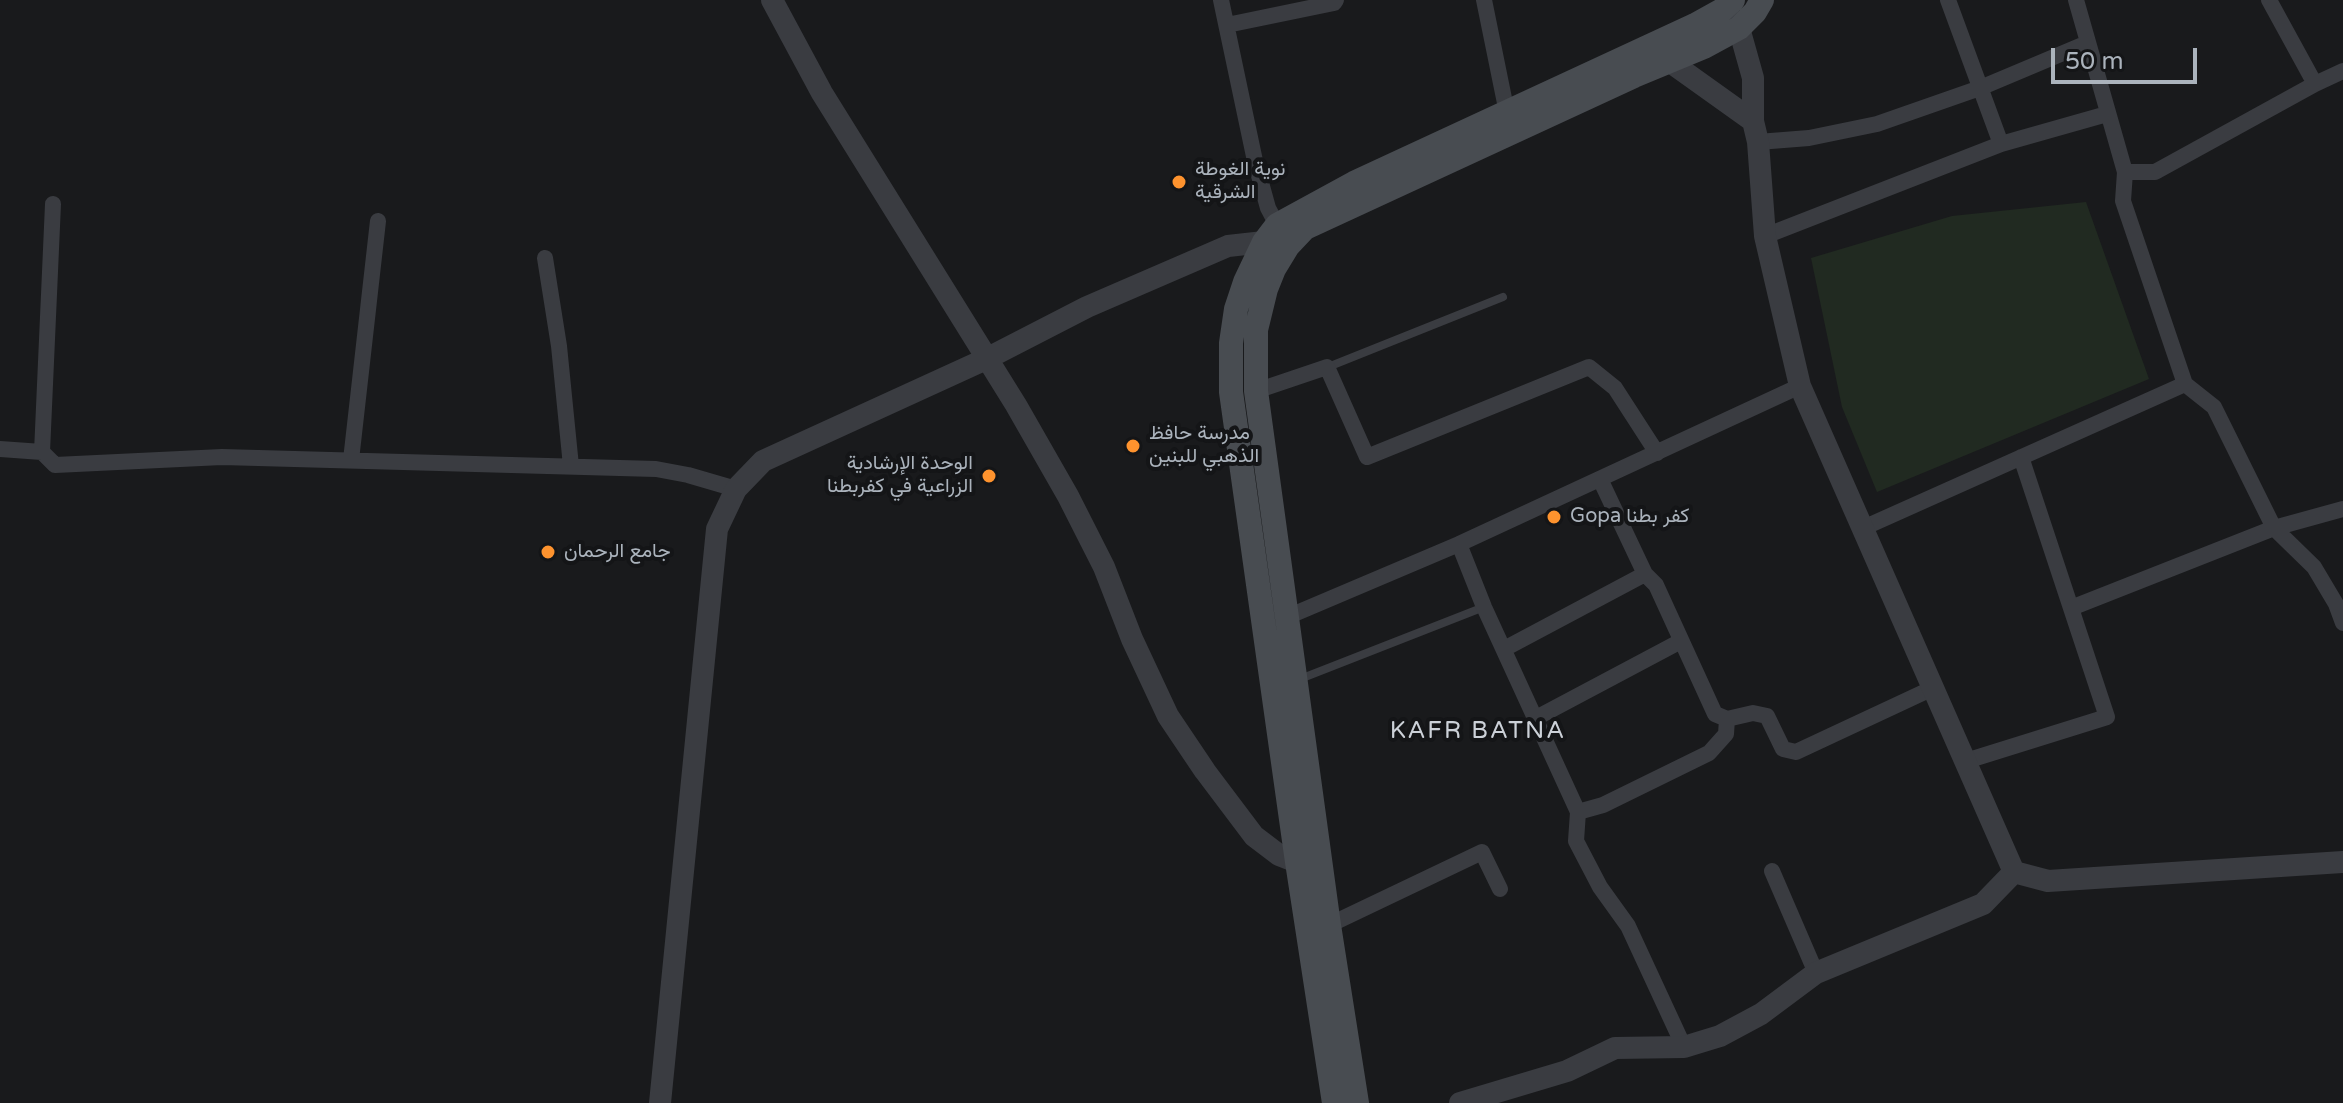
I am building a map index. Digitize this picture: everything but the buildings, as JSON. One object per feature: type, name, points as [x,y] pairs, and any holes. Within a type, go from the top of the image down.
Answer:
[{"type":"main road","points":[[1357,1103],[1329,925],[1256,391],[1256,330],[1274,269],[1288,246],[1305,228],[1704,47],[1739,28],[1762,0]]},
{"type":"main road","points":[[1334,1103],[1231,392],[1231,343],[1236,309],[1245,282],[1270,234],[1354,183],[1695,25],[1723,3]]},
{"type":"street","points":[[772,0],[822,93],[1068,496],[1104,567],[1132,639],[1168,716],[1254,836],[1279,855],[1297,862]]},
{"type":"street","points":[[660,1103],[717,529],[736,489],[763,461],[986,359],[1087,307],[1228,246],[1270,234],[1268,208],[1221,0]]},
{"type":"street","points":[[1227,25],[1334,3],[1336,0]]},
{"type":"street","points":[[1484,0],[1507,113]]},
{"type":"street","points":[[1948,0],[2001,144]]},
{"type":"street","points":[[2076,0],[2125,172],[2123,201],[2185,384],[2214,407],[2274,528],[2314,567],[2336,604],[2343,623]]},
{"type":"street","points":[[2269,0],[2315,84]]},
{"type":"street","points":[[1723,3],[1739,28],[1753,78],[1765,236],[1800,386],[2014,872]]},
{"type":"street","points":[[1669,61],[1755,132],[1809,138],[1877,124],[1980,88],[2087,43]]},
{"type":"street","points":[[2125,172],[2155,172],[2343,71]]},
{"type":"street","points":[[1765,236],[2001,144],[2107,114]]},
{"type":"street","points":[[42,452],[53,204]]},
{"type":"street","points":[[351,460],[378,221]]},
{"type":"street","points":[[545,258],[559,346],[571,466]]},
{"type":"street","points":[[1256,391],[1327,367],[1367,457],[1589,367],[1615,388],[1657,453]]},
{"type":"street","points":[[1863,528],[2185,384]]},
{"type":"street","points":[[1287,617],[1459,544],[1800,386]]},
{"type":"street","points":[[0,449],[42,452],[55,465],[222,457],[656,469],[736,489]]},
{"type":"street","points":[[1966,761],[2107,717],[2021,457]]},
{"type":"street","points":[[1600,479],[1645,574],[1656,585],[1715,714],[1727,719],[1753,713],[1767,716],[1783,749],[1796,752],[1933,688]]},
{"type":"street","points":[[2071,608],[2274,528],[2343,509]]},
{"type":"street","points":[[1459,544],[1484,607],[1578,812],[1576,841],[1600,887],[1628,926],[1684,1047]]},
{"type":"street","points":[[1504,649],[1645,574]]},
{"type":"street","points":[[1536,718],[1681,641]]},
{"type":"street","points":[[1578,812],[1603,805],[1709,753],[1726,734],[1727,719]]},
{"type":"street","points":[[1329,925],[1482,852],[1500,889]]},
{"type":"street","points":[[2014,872],[2048,881],[2343,862]]},
{"type":"street","points":[[1772,871],[1816,973]]},
{"type":"street","points":[[1465,1103],[1567,1071],[1615,1048],[1684,1047],[1720,1036],[1761,1014],[1816,973],[1983,904],[2014,872]]},
{"type":"lane","points":[[1327,367],[1503,297]]},
{"type":"lane","points":[[1295,681],[1484,607]]},
{"type":"shaded area","points":[[2086,202],[2149,379],[1877,492],[1842,407],[1811,258],[1952,216]]},
{"type":"place","name":"نوية الغوطة الشرقية","points":[[1179,182]]},
{"type":"place","name":"مدرسة حافظ الذهبي للبنين","points":[[1133,446]]},
{"type":"place","name":"الوحدة الإرشادية الزراعية في كفربطنا","points":[[989,476]]},
{"type":"place","name":"Gopa كفر بطنا","points":[[1554,517]]},
{"type":"place","name":"جامع الرحمان","points":[[548,552]]},
{"type":"district","name":"KAFR BATNA","points":[[1478,732]]}]
